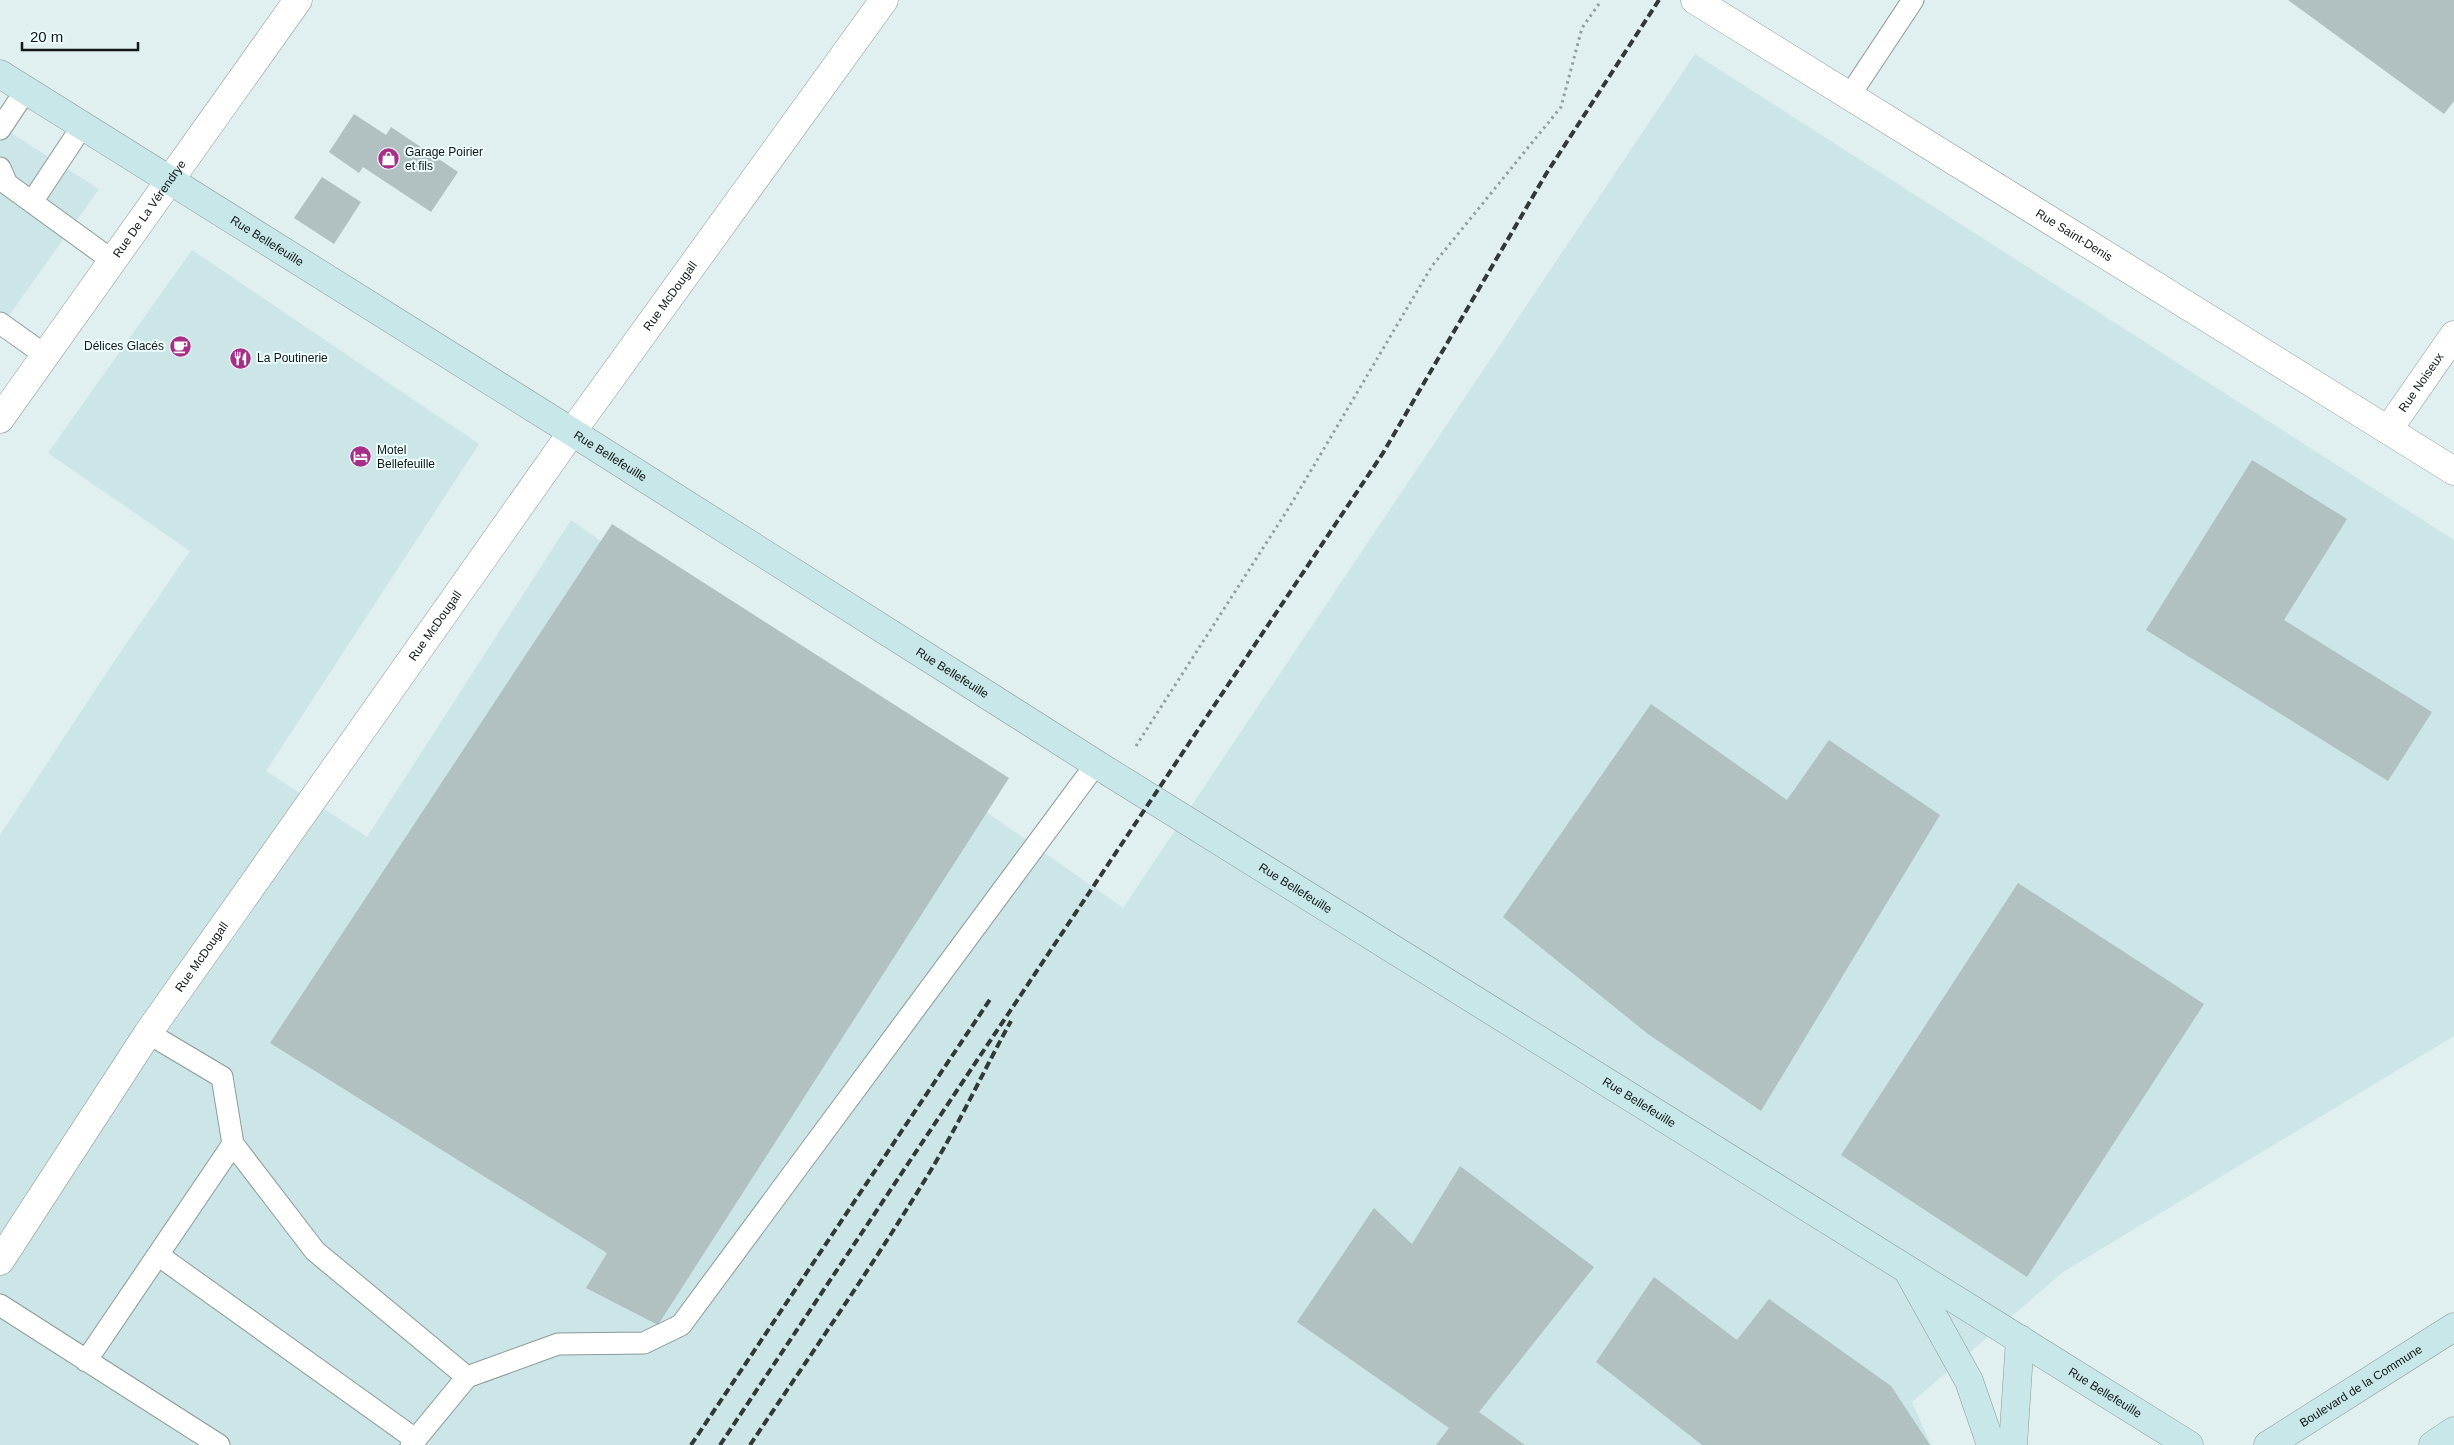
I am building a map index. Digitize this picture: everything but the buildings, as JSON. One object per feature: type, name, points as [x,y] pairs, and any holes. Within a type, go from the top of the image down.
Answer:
[{"type":"main road","name":"Rue Bellefeuille","points":[[0,74],[572,432],[1096,764],[2189,1445]]},
{"type":"main road","name":"Rue Bellefeuille","points":[[1906,1268],[1969,1381],[1991,1445]]},
{"type":"main road","name":"Boulevard de la Commune","points":[[2268,1445],[2454,1327]]},
{"type":"main road","points":[[2013,1445],[2020,1339]]},
{"type":"main road","points":[[2433,1445],[2454,1431]]},
{"type":"street","name":"Rue De La Vérendrye","points":[[0,419],[298,0]]},
{"type":"street","name":"Rue McDougall","points":[[0,1261],[148,1033],[572,432],[884,0]]},
{"type":"street","name":"Rue Saint-Denis","points":[[1696,0],[2454,471]]},
{"type":"street","name":"Rue Noiseux","points":[[2388,430],[2454,335]]},
{"type":"lane","points":[[1850,96],[1913,0]]},
{"type":"lane","points":[[0,129],[26,90]]},
{"type":"lane","points":[[32,202],[83,125]]},
{"type":"lane","points":[[0,168],[7,184],[112,261]]},
{"type":"lane","points":[[0,323],[46,355]]},
{"type":"lane","points":[[158,1255],[413,1442],[467,1377],[558,1344],[644,1343],[681,1325],[1096,764]]},
{"type":"lane","points":[[148,1033],[222,1077],[233,1144],[315,1251],[467,1377]]},
{"type":"lane","points":[[86,1361],[233,1144]]},
{"type":"lane","points":[[0,1305],[220,1445]]},
{"type":"path","points":[[1136,746],[1290,506],[1432,266],[1561,107],[1582,28],[1601,1]]},
{"type":"shaded area","points":[[1695,54],[2454,540],[2454,1036],[2063,1272],[1912,1402],[1931,1445],[0,1445],[0,835],[109,669],[190,551],[48,453],[192,250],[479,444],[266,771],[367,837],[571,520],[1123,908]]},
{"type":"shaded area","points":[[0,126],[99,189],[0,328]]},
{"type":"railway","points":[[720,1445],[1383,453],[1546,174],[1659,0]]},
{"type":"railway","points":[[691,1445],[991,998]]},
{"type":"railway","points":[[750,1445],[865,1274],[931,1170],[1011,1021]]},
{"type":"place","name":"Garage Poirier et fils","points":[[389,159]]},
{"type":"place","name":"Délices Glacés","points":[[180,346]]},
{"type":"place","name":"La Poutinerie","points":[[241,358]]},
{"type":"place","name":"Motel Bellefeuille","points":[[361,457]]}]
